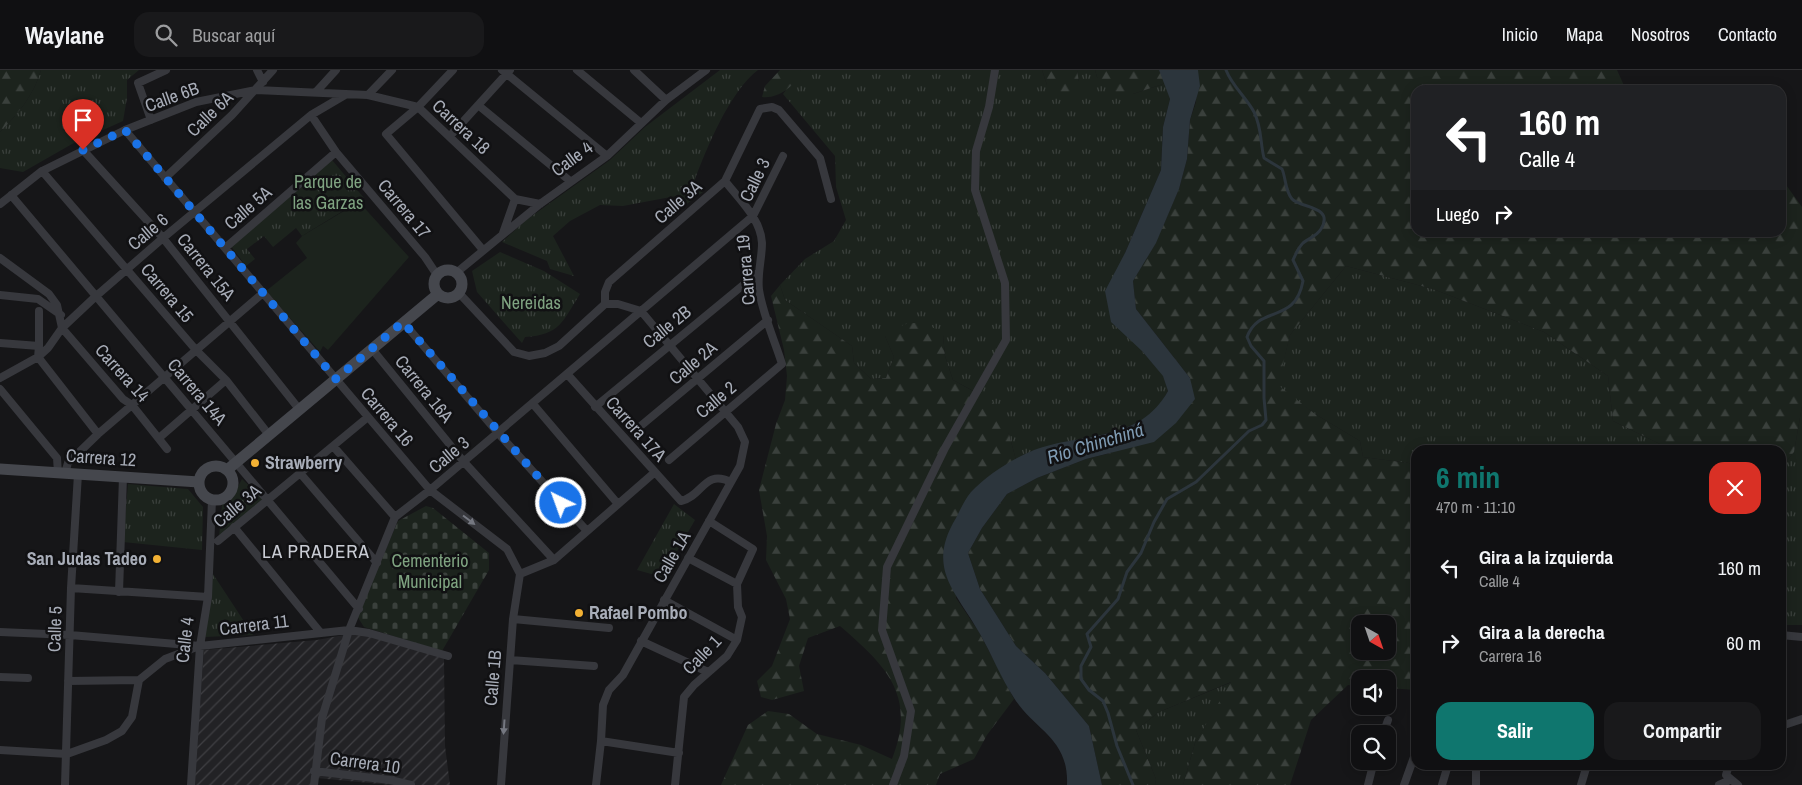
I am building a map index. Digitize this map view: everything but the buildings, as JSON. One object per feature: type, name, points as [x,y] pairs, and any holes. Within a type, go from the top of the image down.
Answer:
[{"type":"main road","points":[[445,270],[456,273],[461,284],[458,292],[450,297],[438,294],[434,284],[437,275],[445,270]]},
{"type":"main road","points":[[232,466],[232,491],[220,500],[212,500],[202,494],[199,482],[204,471],[209,467],[232,466],[299,408],[438,294]]},
{"type":"main road","name":"Carrera 12","points":[[0,469],[199,482]]},
{"type":"street","points":[[150,120],[138,83],[166,70]]},
{"type":"street","points":[[257,70],[263,82]]},
{"type":"street","name":"Calle 6A","points":[[165,178],[256,90],[273,70]]},
{"type":"street","points":[[316,92],[336,70]]},
{"type":"street","points":[[368,95],[392,70]]},
{"type":"street","points":[[454,70],[418,107],[386,134],[483,250]]},
{"type":"street","points":[[577,70],[641,123]]},
{"type":"street","points":[[634,70],[666,100]]},
{"type":"street","points":[[691,70],[698,76]]},
{"type":"street","name":"Calle 4","points":[[456,273],[540,204],[606,156],[666,100],[706,70]]},
{"type":"street","points":[[893,785],[904,756],[911,711],[882,630],[887,566],[945,448],[1006,340],[1005,283],[975,190],[976,151],[989,107],[995,70]]},
{"type":"street","points":[[450,136],[506,71],[606,156]]},
{"type":"street","name":"Carrera 18","points":[[256,90],[368,95],[418,107],[515,199]]},
{"type":"street","name":"Calle 6B","points":[[0,204],[42,171],[125,130],[196,102],[256,90]]},
{"type":"street","name":"Calle 6","points":[[0,378],[38,358],[48,348],[62,328],[94,297],[311,115],[345,95]]},
{"type":"street","points":[[478,105],[570,181]]},
{"type":"street","name":"Calle 3A","points":[[604,304],[605,292],[609,282],[725,181],[760,109],[772,107],[779,110],[816,151],[822,164],[831,199]]},
{"type":"street","name":"Carrera 17","points":[[311,115],[336,152],[426,257],[437,275]]},
{"type":"street","name":"Carrera 16","points":[[125,130],[430,490],[507,549],[520,574]]},
{"type":"street","name":"Carrera 15A","points":[[83,150],[163,238],[299,408]]},
{"type":"street","name":"Calle 5A","points":[[225,248],[336,152]]},
{"type":"street","name":"Calle 3","points":[[395,517],[568,375],[753,216],[783,156]]},
{"type":"street","name":"Carrera 15","points":[[42,171],[128,268],[196,350],[226,380],[269,435]]},
{"type":"street","name":"Carrera 19","points":[[725,181],[753,216],[762,241],[759,272],[761,301],[782,364]]},
{"type":"street","name":"Carrera 14A","points":[[11,195],[94,297],[192,411],[232,466],[269,500],[359,610]]},
{"type":"street","points":[[503,233],[515,199],[540,204]]},
{"type":"street","points":[[0,258],[50,294],[61,315],[62,328]]},
{"type":"street","name":"Calle 2B","points":[[595,407],[669,344],[759,272]]},
{"type":"street","points":[[458,292],[514,352],[529,356],[545,353],[559,346],[604,304],[618,304],[640,312],[669,344],[725,413]]},
{"type":"street","points":[[61,473],[68,463],[98,434],[263,293]]},
{"type":"street","points":[[0,296],[38,299],[61,315]]},
{"type":"street","points":[[39,311],[38,358],[98,434]]},
{"type":"street","name":"Calle 2A","points":[[637,429],[768,320]]},
{"type":"street","points":[[403,322],[498,433],[587,531]]},
{"type":"street","name":"Carrera 14","points":[[62,328],[123,399],[132,405],[167,449]]},
{"type":"street","points":[[0,343],[39,346]]},
{"type":"street","name":"Carrera 16A","points":[[372,348],[464,462],[554,560]]},
{"type":"street","name":"Calle 2","points":[[669,460],[782,364]]},
{"type":"street","name":"Carrera 17A","points":[[568,375],[681,501],[684,501],[712,478],[721,478],[731,482]]},
{"type":"street","points":[[159,438],[226,380]]},
{"type":"street","points":[[0,389],[57,458],[61,473]]},
{"type":"street","points":[[533,404],[618,504]]},
{"type":"street","name":"Calle 1A","points":[[596,784],[605,697],[623,675],[731,482],[743,454],[745,442],[738,427],[725,413]]},
{"type":"street","name":"Calle 3A","points":[[218,542],[368,417]]},
{"type":"street","points":[[314,785],[314,771],[322,718],[349,630],[359,610],[395,517],[333,446]]},
{"type":"street","points":[[520,574],[554,560],[655,472]]},
{"type":"street","points":[[300,473],[377,563]]},
{"type":"street","name":"Calle 5","points":[[65,785],[71,588],[78,474]]},
{"type":"street","points":[[119,592],[123,477]]},
{"type":"street","name":"Calle 4","points":[[191,785],[200,646],[208,597],[212,500]]},
{"type":"street","name":"Calle 1","points":[[676,785],[684,697],[708,672],[727,656],[737,640],[742,617],[738,607],[737,584],[753,549],[709,521]]},
{"type":"street","points":[[234,527],[320,632]]},
{"type":"street","points":[[688,558],[737,584]]},
{"type":"street","name":"Calle 1B","points":[[501,785],[513,619],[520,574]]},
{"type":"street","points":[[71,588],[208,597]]},
{"type":"street","points":[[664,600],[737,640]]},
{"type":"street","points":[[513,619],[609,628]]},
{"type":"street","name":"Carrera 11","points":[[0,632],[70,635],[200,646],[349,630],[369,632],[448,656]]},
{"type":"street","points":[[1786,636],[1802,638]]},
{"type":"street","points":[[641,641],[708,672]]},
{"type":"street","points":[[68,681],[139,680],[166,660],[200,646]]},
{"type":"street","points":[[510,660],[594,666]]},
{"type":"street","points":[[0,686],[0,677],[28,678]]},
{"type":"street","points":[[0,750],[67,754],[106,740],[122,731],[132,717],[139,680]]},
{"type":"street","points":[[1786,724],[1802,719]]},
{"type":"street","points":[[1386,725],[1388,720]]},
{"type":"street","points":[[601,741],[680,753]]},
{"type":"street","points":[[1404,785],[1411,765]]},
{"type":"street","points":[[1368,785],[1372,770]]},
{"type":"street","points":[[1442,785],[1446,770]]},
{"type":"street","points":[[1476,770],[1476,785]]},
{"type":"street","points":[[1581,785],[1586,770]]},
{"type":"street","points":[[1728,770],[1726,775],[1738,785]]},
{"type":"street","name":"Carrera 10","points":[[314,771],[411,785]]},
{"type":"street","points":[[1719,785],[1730,780]]},
{"type":"street","points":[[596,784],[605,785]]},
{"type":"shaded area","points":[[349,634],[371,636],[444,658],[445,746],[450,785],[391,785],[316,778],[315,785],[194,785],[204,650],[317,640]]},
{"type":"green space","points":[[0,70],[41,70],[25,104],[0,132]]},
{"type":"green space","points":[[41,70],[139,70],[127,80],[127,98],[123,121],[72,144],[23,172],[0,168],[0,132],[25,104]]},
{"type":"green space","points":[[720,70],[758,70],[738,92],[712,138],[694,182],[703,192],[684,206],[676,196],[623,206],[600,205],[570,221],[553,236],[574,276],[550,269],[547,261],[502,242],[525,221],[610,160],[645,127]]},
{"type":"green space","points":[[780,70],[801,70],[799,76],[786,90],[774,96],[762,97],[765,86]]},
{"type":"green space","points":[[801,70],[1042,70],[1047,85],[1079,82],[1077,70],[1095,70],[1097,77],[1133,94],[1166,83],[1170,99],[1163,127],[1161,170],[1125,253],[1142,351],[1164,376],[1168,391],[1159,406],[1144,420],[1117,431],[1035,450],[1016,460],[1009,434],[979,394],[953,380],[945,356],[943,335],[885,336],[894,357],[886,378],[871,379],[854,363],[852,346],[785,300],[780,285],[805,259],[834,241],[846,220],[836,187],[835,156],[783,94]]},
{"type":"green space","points":[[1042,70],[1077,70],[1079,82],[1077,96],[1064,96],[1047,85]]},
{"type":"green space","points":[[1095,70],[1159,70],[1166,83],[1133,94],[1116,94],[1097,77]]},
{"type":"green space","points":[[1197,70],[1617,70],[1624,85],[1411,85],[1411,237],[1786,237],[1786,185],[1802,207],[1802,406],[1794,452],[1786,462],[1786,445],[1662,445],[1613,421],[1608,376],[1544,332],[1433,289],[1346,266],[1290,335],[1278,385],[1315,414],[1360,441],[1363,457],[1411,463],[1411,690],[1396,689],[1396,670],[1351,670],[1351,685],[1348,685],[1311,720],[1290,785],[1183,785],[1195,743],[1231,682],[1159,712],[1136,730],[1156,779],[1155,785],[1102,785],[1089,726],[1045,673],[1016,646],[980,589],[968,553],[982,528],[1007,494],[1037,478],[1086,459],[1111,453],[1190,378],[1136,309],[1133,281],[1156,242],[1179,189],[1187,159],[1190,120],[1196,102]]},
{"type":"green space","name":"Parque de las Garzas","points":[[332,160],[364,198],[302,236],[296,228],[273,247],[264,236],[247,249],[255,259],[246,266],[230,245]]},
{"type":"green space","points":[[359,202],[409,257],[328,350],[323,346],[320,352],[266,291],[307,258],[296,243],[302,236]]},
{"type":"green space","name":"Nereidas","points":[[500,252],[544,271],[580,294],[564,319],[553,330],[537,336],[525,337],[522,343],[477,292],[472,271]]},
{"type":"green space","points":[[1346,266],[1433,289],[1544,332],[1608,376],[1613,421],[1662,445],[1411,445],[1411,463],[1363,457],[1360,441],[1315,414],[1277,386],[1290,335]]},
{"type":"green space","points":[[780,285],[785,300],[852,346],[854,363],[871,379],[886,378],[894,357],[885,336],[899,327],[914,323],[936,330],[943,335],[945,356],[953,380],[993,402],[1009,434],[1016,460],[1003,467],[971,492],[956,598],[979,632],[1014,699],[987,735],[974,759],[940,774],[936,785],[721,785],[748,725],[768,711],[789,714],[817,734],[861,745],[892,759],[899,737],[901,717],[899,699],[893,684],[871,655],[840,626],[808,638],[799,666],[804,691],[772,700],[761,697],[757,681],[772,666],[790,619],[786,599],[766,560],[767,536],[759,490],[776,424],[785,400],[787,376],[784,350],[771,296]]},
{"type":"green space","points":[[1802,406],[1802,625],[1786,625],[1786,462],[1794,452]]},
{"type":"green space","points":[[242,479],[263,499],[219,537],[222,505],[232,498]]},
{"type":"green space","points":[[128,484],[188,489],[203,507],[202,550],[123,542]]},
{"type":"green space","points":[[674,504],[695,520],[662,577],[637,570]]},
{"type":"green space","name":"Cementerio Municipal","points":[[426,506],[433,508],[489,553],[489,570],[442,651],[364,627],[357,616],[398,521]]},
{"type":"green space","points":[[213,574],[253,635],[204,637]]},
{"type":"green space","points":[[1232,682],[1195,743],[1183,785],[1155,785],[1156,779],[1136,730],[1159,712]]},
{"type":"water","name":"Río Chinchiná","points":[[1159,70],[1198,70],[1200,86],[1190,120],[1187,159],[1179,189],[1156,243],[1133,281],[1136,309],[1190,378],[1195,399],[1176,423],[1154,442],[1086,459],[1037,478],[1007,494],[982,528],[968,553],[980,589],[1016,646],[1045,673],[1089,726],[1102,785],[1067,785],[1063,756],[1049,736],[1022,709],[1005,683],[980,634],[954,592],[944,566],[943,552],[947,536],[967,498],[977,486],[992,474],[1034,450],[1126,428],[1142,420],[1156,408],[1168,391],[1163,376],[1142,351],[1111,322],[1105,291],[1125,253],[1161,170],[1163,127],[1170,99]]},
{"type":"waterway","points":[[1133,785],[1117,746],[1103,701],[1089,690],[1081,679],[1081,666],[1091,647],[1087,634],[1118,599],[1127,572],[1141,553],[1154,522],[1167,499],[1196,482],[1249,431],[1262,425],[1266,420],[1264,361],[1251,346],[1247,337],[1253,327],[1260,321],[1293,304],[1299,295],[1303,281],[1293,260],[1301,245],[1321,229],[1324,221],[1324,216],[1320,212],[1292,199],[1288,192],[1282,169],[1264,158],[1257,118],[1226,70]]},
{"type":"place","name":"Strawberry","points":[[255,463]]},
{"type":"place","name":"San Judas Tadeo","points":[[157,559]]},
{"type":"place","name":"Rafael Pombo","points":[[579,613]]},
{"type":"district","name":"LA PRADERA","points":[[316,551]]},
{"type":"route","points":[[83,150],[125,130],[336,379],[403,322],[561,503]]}]
